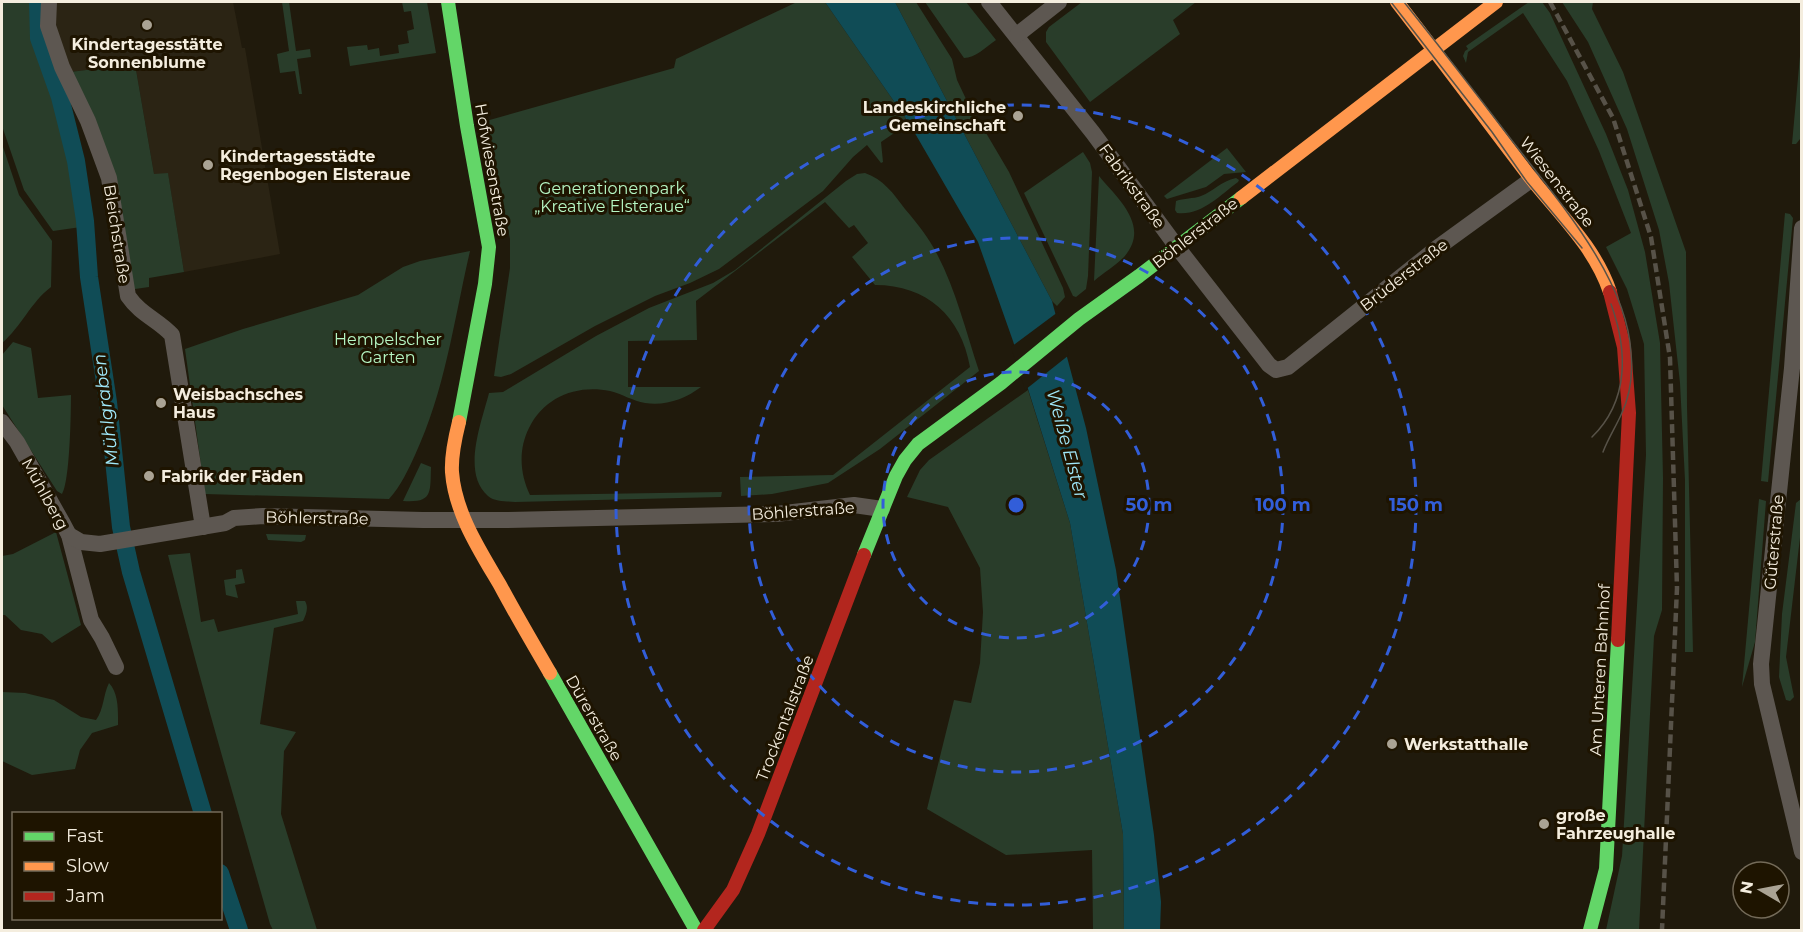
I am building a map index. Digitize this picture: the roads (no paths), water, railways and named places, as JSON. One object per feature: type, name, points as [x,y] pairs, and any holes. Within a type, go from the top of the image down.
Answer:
[{"type":"street","name":"Bleichstraße","points":[[49,2],[48,26],[62,67],[88,122],[109,178],[128,296],[138,311],[163,326],[172,335],[203,526]]},
{"type":"street","name":"Hofwiesenstraße","points":[[448,2],[467,126],[489,246],[485,284],[451,470],[453,484],[466,520]]},
{"type":"street","name":"Fabrikstraße","points":[[989,2],[1094,133],[1177,247],[1269,365],[1276,370]]},
{"type":"street","points":[[1017,35],[1059,2]]},
{"type":"street","name":"Wiesenstraße","points":[[1397,2],[1585,245],[1606,280],[1621,328],[1630,409]]},
{"type":"street","name":"Böhlerstraße","points":[[69,535],[90,544],[123,541],[225,523],[234,518],[263,516],[466,520],[753,515],[854,505],[882,509],[900,468],[918,444],[1001,383],[1079,319],[1177,247],[1496,2]]},
{"type":"street","name":"Brüderstraße","points":[[1276,370],[1288,367],[1437,248],[1532,179]]},
{"type":"street","name":"Güterstraße","points":[[1802,228],[1792,368],[1761,664],[1762,684],[1802,852]]},
{"type":"street","name":"Am Unteren Bahnhof","points":[[1590,930],[1606,869],[1630,409]]},
{"type":"street","name":"Mühlberg","points":[[2,422],[17,442],[69,535],[91,620],[116,667]]},
{"type":"street","name":"Trockentalstraße","points":[[704,930],[733,890],[758,834],[882,509]]},
{"type":"street","name":"Dürerstraße","points":[[466,520],[586,739],[696,930]]},
{"type":"water","name":"Weiße Elster","points":[[825,2],[895,2],[1052,301],[1086,428],[1116,570],[1154,835],[1161,902],[1160,930],[1124,930],[1123,834],[1070,523],[1013,341],[978,242],[909,123]]},
{"type":"waterway","name":"Mühlgraben","points":[[38,2],[39,38],[60,97],[76,161],[85,221],[89,277],[108,402],[121,527],[131,572],[202,812]]},
{"type":"waterway","name":"Mühlgraben","points":[[222,879],[239,930]]},
{"type":"tram line","points":[[1391,2],[1492,132],[1527,182],[1582,248]]},
{"type":"tram line","points":[[1404,2],[1567,212],[1603,267],[1617,296],[1626,324],[1632,369],[1629,393],[1624,408],[1603,452]]},
{"type":"tram line","points":[[1592,437],[1613,408],[1622,375],[1620,340],[1611,304]]},
{"type":"railway","points":[[1550,2],[1613,118],[1651,237],[1670,358],[1677,588],[1662,930]]},
{"type":"place","name":"Kindertagesstätte Sonnenblume","points":[[147,25]]},
{"type":"place","name":"Landeskirchliche Gemeinschaft","points":[[1018,116]]},
{"type":"place","name":"Kindertagesstädte Regenbogen Elsteraue","points":[[208,165]]},
{"type":"place","name":"Weisbachsches Haus","points":[[161,403]]},
{"type":"place","name":"Fabrik der Fäden","points":[[149,476]]},
{"type":"place","name":"Werkstatthalle","points":[[1392,744]]},
{"type":"place","name":"große Fahrzeughalle","points":[[1544,824]]},
{"type":"park label","name":"Generationenpark „Kreative Elsteraue“","points":[[612,197]]},
{"type":"park label","name":"Hempelscher Garten","points":[[388,348]]}]
